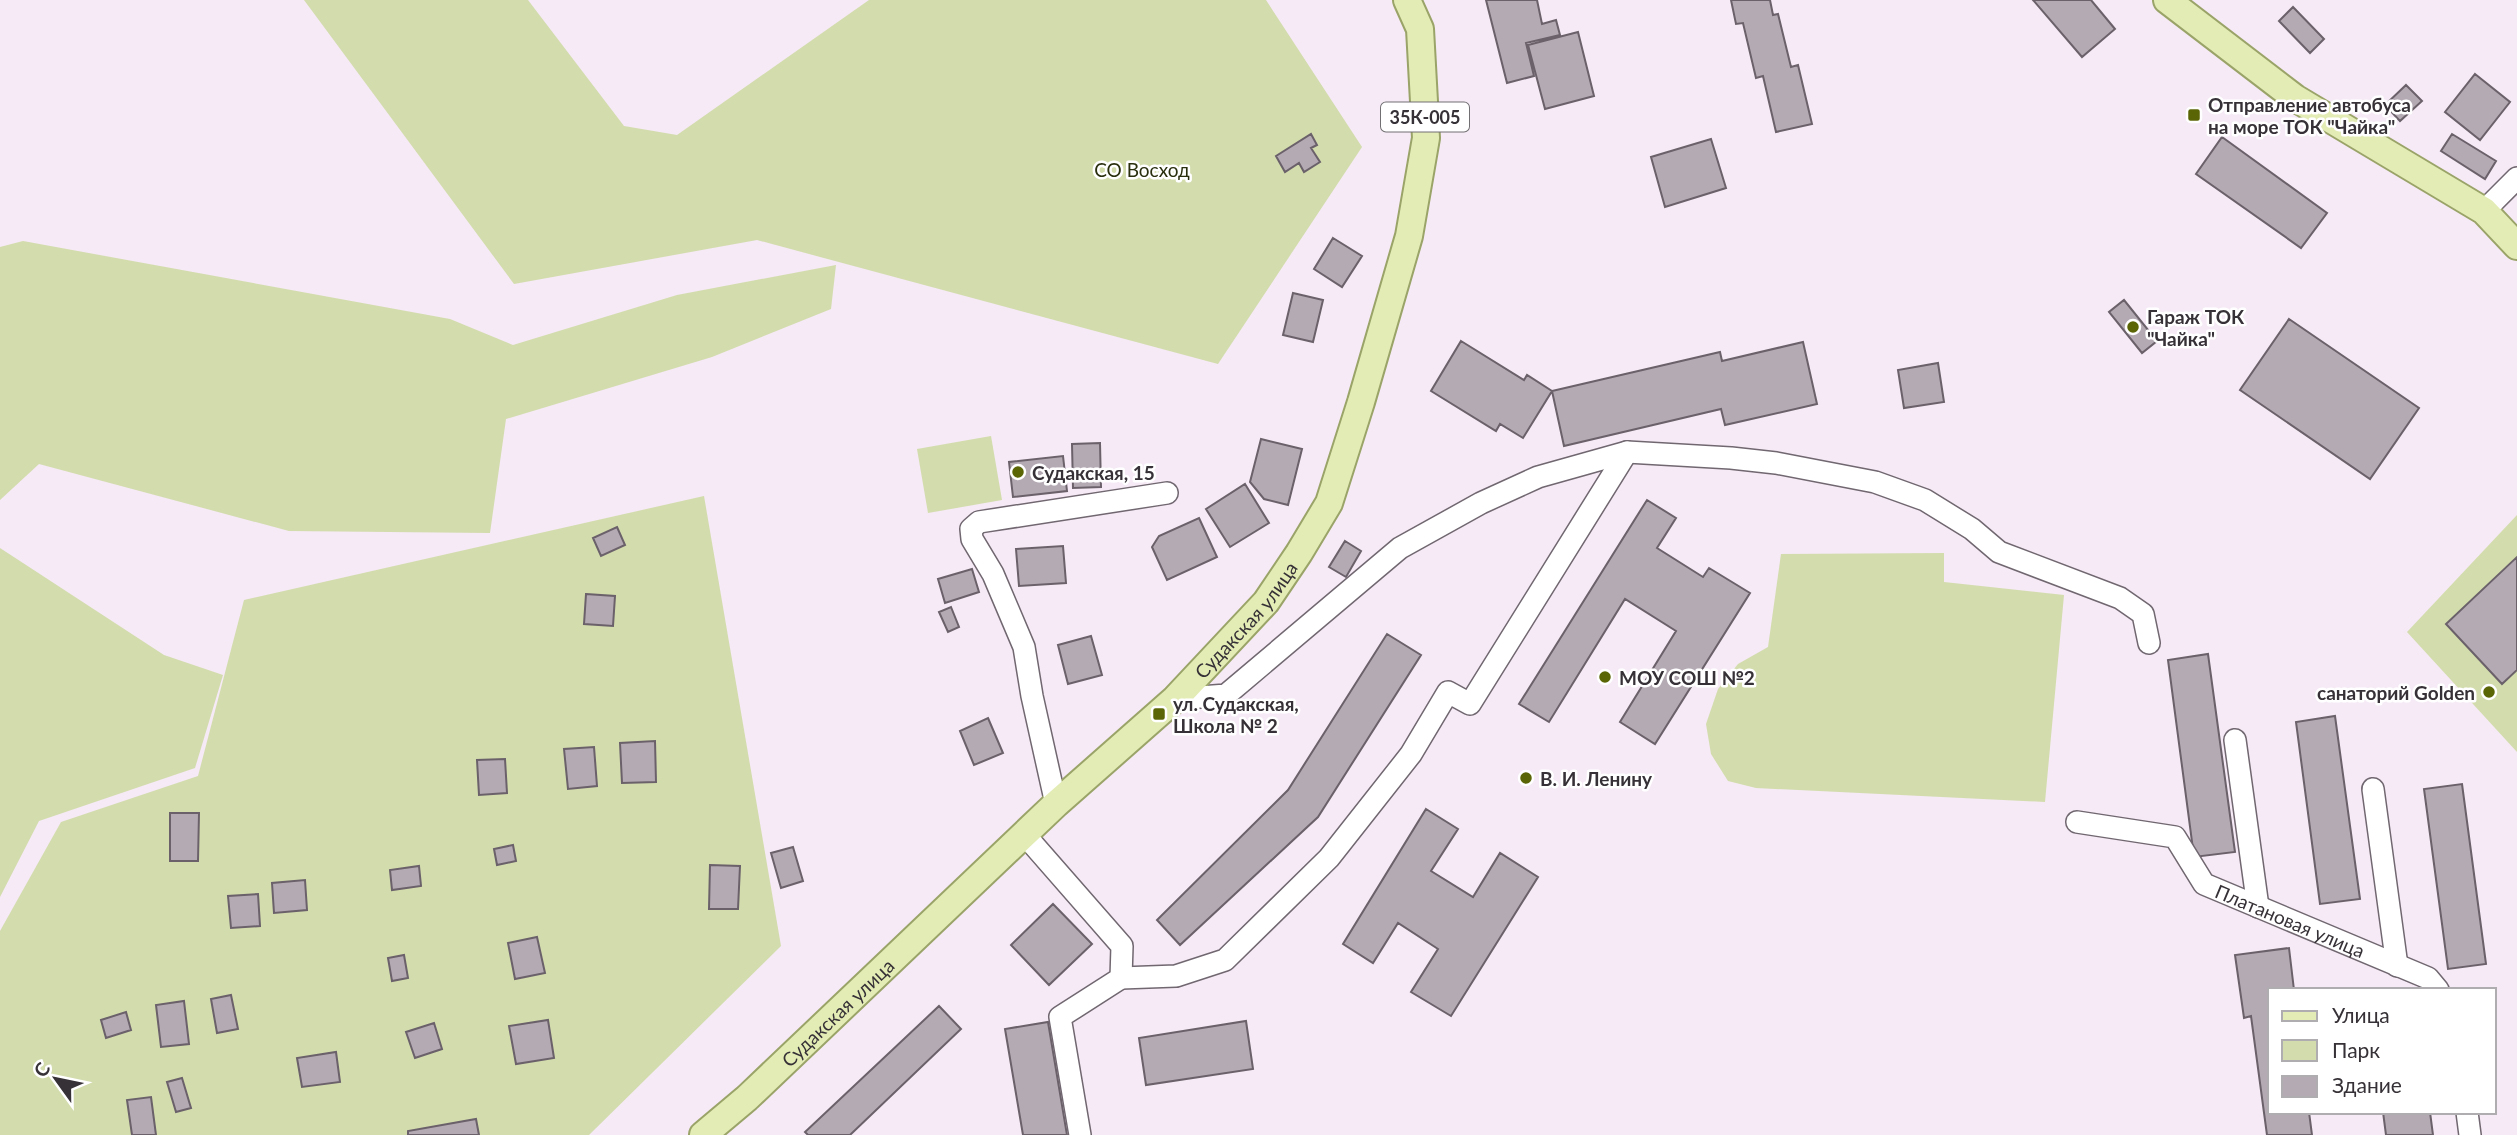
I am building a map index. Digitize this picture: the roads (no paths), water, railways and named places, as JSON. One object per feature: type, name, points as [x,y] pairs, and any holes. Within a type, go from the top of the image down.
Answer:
[{"type":"main road","name":"Судакская улица","points":[[703,1135],[747,1098],[1056,804],[1175,699],[1266,602],[1329,503],[1409,236],[1426,138],[1420,29],[1407,0]]},
{"type":"main road","points":[[2167,0],[2295,98],[2484,211],[2517,246]]},
{"type":"street","points":[[2484,211],[2517,178]]},
{"type":"street","points":[[1175,699],[1226,695],[1400,548],[1458,516],[1538,477],[1627,452],[1731,458],[1802,467],[1875,482],[1925,500],[1972,529],[1999,552],[2120,598],[2143,614],[2149,643]]},
{"type":"street","points":[[1080,1135],[1060,1017],[1121,978],[1176,976],[1226,960],[1329,858],[1411,754],[1448,692],[1470,704],[1627,452]]},
{"type":"street","points":[[1056,804],[1024,647],[993,574],[972,538],[971,529],[979,522],[1167,493]]},
{"type":"street","points":[[2235,740],[2258,907]]},
{"type":"street","points":[[2373,789],[2397,966]]},
{"type":"street","name":"Платановая улица","points":[[2077,822],[2175,837],[2204,884],[2428,978],[2436,988]]},
{"type":"street","points":[[1024,834],[1122,946],[1121,978]]},
{"type":"street","points":[[2468,1114],[2470,1135]]},
{"type":"place","name":"Отправление автобуса на море ТОК \"Чайка\"","points":[[2194,115]]},
{"type":"place","name":"Гараж ТОК \"Чайка\"","points":[[2133,327]]},
{"type":"place","name":"Судакская, 15","points":[[1018,472]]},
{"type":"place","name":"МОУ СОШ №2","points":[[1605,677]]},
{"type":"place","name":"санаторий Golden","points":[[2489,692]]},
{"type":"place","name":"ул. Судакская, Школа № 2","points":[[1159,714]]},
{"type":"place","name":"В. И. Ленину","points":[[1526,778]]},
{"type":"park label","name":"СО Восход","points":[[1142,169]]}]
